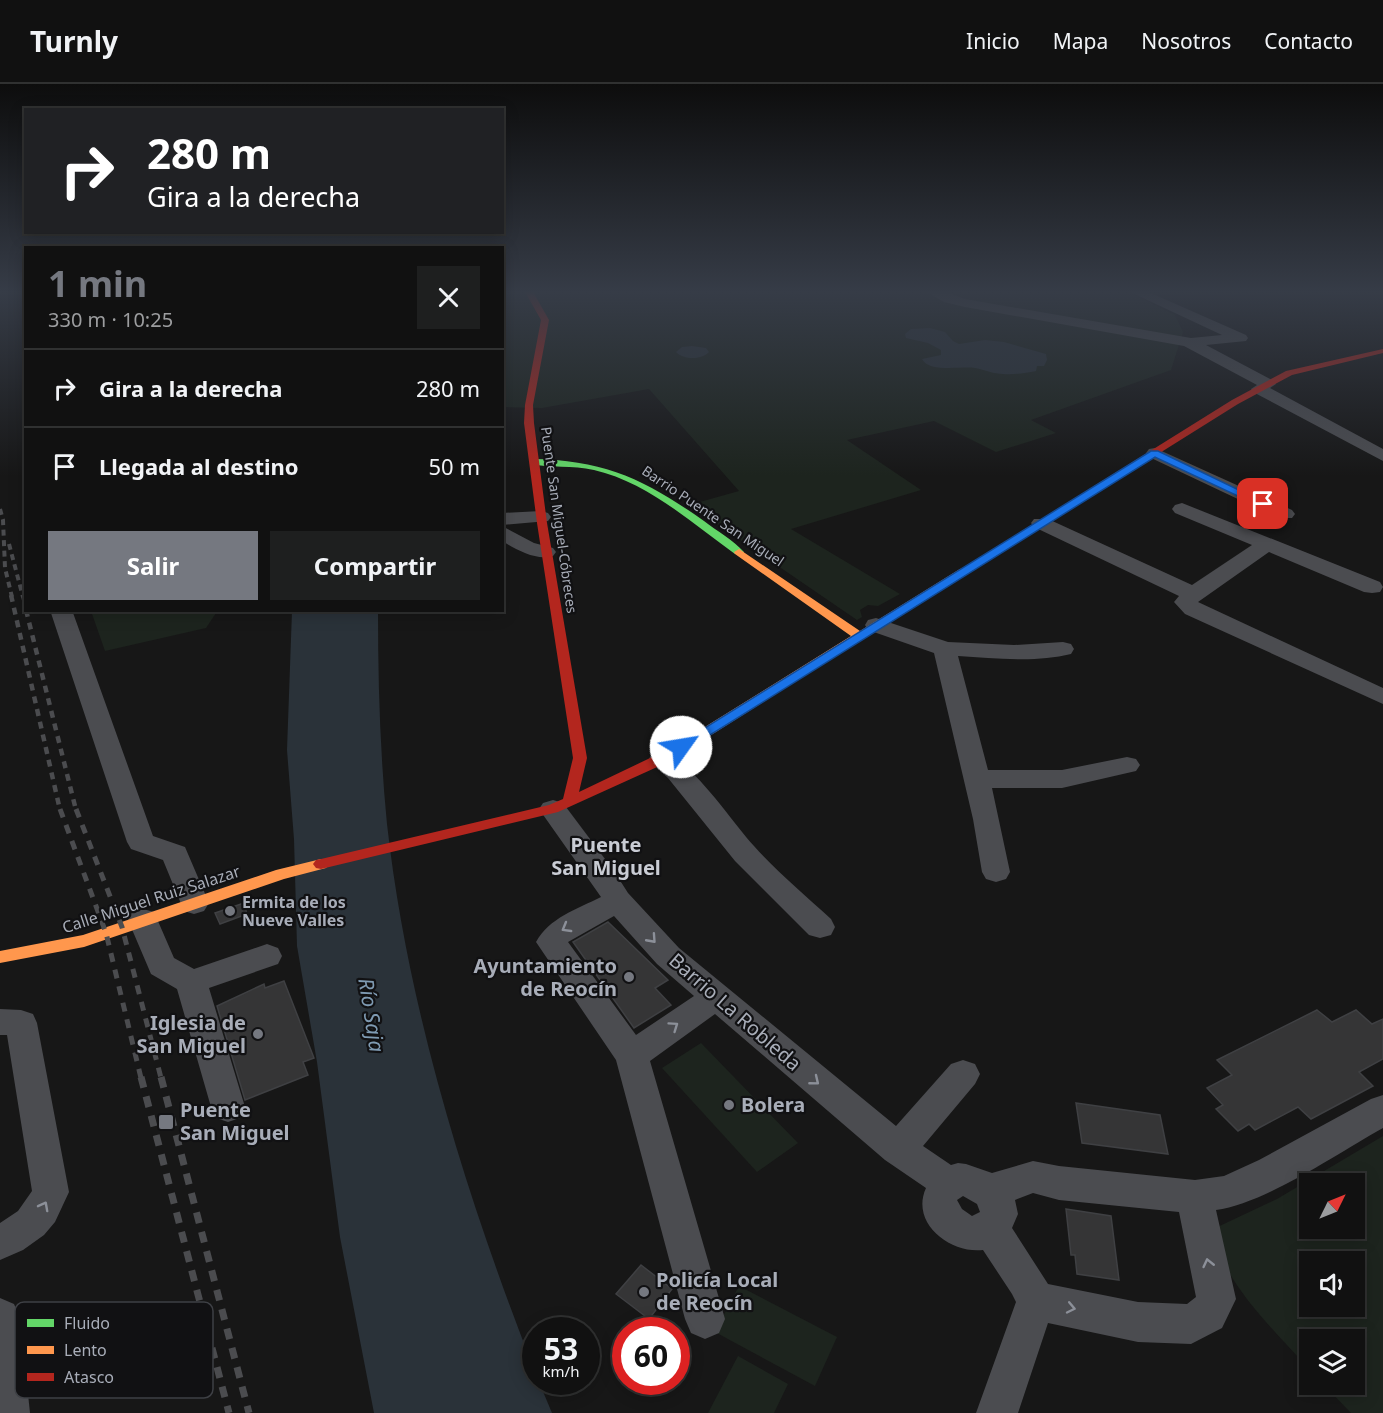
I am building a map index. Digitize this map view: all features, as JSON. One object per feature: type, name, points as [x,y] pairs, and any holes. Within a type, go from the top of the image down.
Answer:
[{"type":"main road","name":"Puente San Miguel-Cóbreces","points":[[539,352],[528,405],[533,462],[546,552],[588,765],[561,806]]},
{"type":"main road","name":"Calle Miguel Ruiz Salazar","points":[[0,957],[84,941],[281,874],[561,806],[661,760],[1263,386],[1289,373],[1379,352]]},
{"type":"main road","name":"Barrio Puente San Miguel","points":[[533,462],[566,462],[623,476],[657,495],[754,561],[867,631]]},
{"type":"main road","points":[[588,765],[617,781]]},
{"type":"main road","points":[[28,965],[84,941]]},
{"type":"main road","name":"Calle Miguel Ruiz Salazar","points":[[0,946],[31,950]]},
{"type":"street","points":[[1205,352],[1383,456]]},
{"type":"street","points":[[1155,453],[1285,514]]},
{"type":"street","points":[[1182,509],[1372,587]]},
{"type":"street","points":[[504,519],[541,517]]},
{"type":"street","points":[[1041,523],[1193,594]]},
{"type":"street","points":[[504,533],[527,547],[546,552]]},
{"type":"street","points":[[1267,544],[1193,594],[1185,602],[1193,609],[1383,697]]},
{"type":"street","points":[[62,612],[141,842],[175,854],[194,903]]},
{"type":"street","points":[[867,631],[945,649],[1014,652],[1063,649]]},
{"type":"street","points":[[945,649],[989,828],[996,872]]},
{"type":"street","points":[[661,760],[677,772],[745,854],[819,927]]},
{"type":"street","points":[[977,780],[1062,779],[1127,765]]},
{"type":"street","name":"Barrio La Robleda","points":[[561,806],[618,901],[668,956],[898,1149],[948,1183]]},
{"type":"street","points":[[618,901],[564,929],[556,934],[551,942],[632,1056],[705,1319]]},
{"type":"street","points":[[143,920],[162,966],[191,982],[228,1107]]},
{"type":"street","points":[[191,982],[267,956]]},
{"type":"street","points":[[632,1056],[716,997]]},
{"type":"street","points":[[0,1022],[21,1023],[51,1192],[43,1211],[23,1231],[0,1242]]},
{"type":"street","points":[[898,1149],[963,1074]]},
{"type":"street","points":[[990,1191],[1034,1177],[1059,1183],[1195,1197],[1227,1192],[1272,1172],[1383,1110]]},
{"type":"street","points":[[958,1179],[969,1179],[980,1183],[990,1191],[999,1211],[996,1221],[990,1228],[980,1233],[968,1233],[956,1228],[940,1211],[940,1191],[948,1183],[958,1179]]},
{"type":"street","points":[[1036,1301],[1138,1322],[1191,1324],[1208,1314],[1216,1299],[1195,1197]]},
{"type":"street","points":[[990,1228],[1026,1281],[1036,1301],[997,1413]]},
{"type":"street","points":[[0,1318],[9,1413]]},
{"type":"shaded area","points":[[504,352],[1177,352],[1171,370],[1031,420],[1056,433],[996,452],[934,421],[847,440],[921,490],[791,529],[900,594],[878,606],[868,605],[860,610],[862,617],[857,620],[689,505],[739,491],[649,389],[542,408],[504,407]]},
{"type":"shaded area","points":[[91,612],[217,612],[206,628],[105,651]]},
{"type":"shaded area","name":"Bolera","points":[[701,1043],[798,1143],[757,1172],[662,1068]]},
{"type":"shaded area","points":[[1383,1136],[1383,1413],[1351,1413],[1334,1395],[1365,1395],[1365,1329],[1299,1329],[1299,1358],[1240,1289],[1228,1272],[1209,1231],[1277,1199],[1299,1186],[1299,1239],[1365,1239],[1365,1173],[1321,1173]]},
{"type":"shaded area","points":[[739,1286],[837,1337],[815,1386],[715,1332]]},
{"type":"shaded area","points":[[738,1356],[788,1384],[774,1413],[708,1413]]},
{"type":"water","points":[[676,352],[709,352],[706,355],[692,358]]},
{"type":"water","points":[[941,352],[1039,352],[1046,354],[1047,360],[1044,366],[1037,366],[1036,371],[1011,374],[975,368],[931,366],[922,359],[941,355]]},
{"type":"water","name":"Río Saja","points":[[292,612],[378,612],[380,718],[387,824],[409,964],[443,1103],[486,1239],[522,1338],[522,1395],[544,1395],[552,1413],[374,1413],[340,1237],[317,1062],[297,946],[294,839],[287,750]]},
{"type":"building","name":"Ermita de los Nueve Valles","points":[[244,903],[247,914],[220,924],[215,913]]},
{"type":"building","name":"Ayuntamiento de Reocín","points":[[608,922],[668,980],[655,988],[671,1005],[634,1028],[573,942]]},
{"type":"building","name":"Iglesia de San Miguel","points":[[284,981],[314,1058],[303,1062],[308,1075],[245,1100],[217,1006],[264,984],[265,988]]},
{"type":"building","points":[[1317,1010],[1332,1022],[1356,1010],[1372,1024],[1383,1019],[1383,1059],[1359,1072],[1373,1086],[1311,1119],[1298,1107],[1255,1130],[1249,1124],[1238,1131],[1216,1109],[1223,1105],[1207,1088],[1232,1075],[1217,1060]]},
{"type":"building","points":[[1076,1103],[1160,1115],[1168,1154],[1082,1143]]},
{"type":"building","points":[[1066,1209],[1111,1216],[1119,1280],[1077,1274],[1075,1255],[1071,1255]]},
{"type":"building","name":"Policía Local de Reocín","points":[[641,1265],[672,1289],[651,1317],[646,1317],[616,1294]]},
{"type":"railway","points":[[0,509],[3,520],[5,568],[12,597]]},
{"type":"railway","points":[[9,544],[23,597]]},
{"type":"railway","points":[[11,595],[60,810]]},
{"type":"railway","points":[[23,595],[24,599]]},
{"type":"railway","points":[[26,612],[76,810]]},
{"type":"railway","points":[[60,809],[106,933],[141,1078]]},
{"type":"railway","points":[[76,809],[122,927],[161,1078]]},
{"type":"railway","points":[[141,1077],[200,1302]]},
{"type":"railway","points":[[161,1077],[249,1413]]},
{"type":"railway","points":[[213,1352],[229,1413]]},
{"type":"traffic: fast","points":[[533,462],[584,465],[620,475],[656,494],[739,552]]},
{"type":"traffic: slow","points":[[739,552],[859,636]]},
{"type":"traffic: slow","points":[[676,751],[964,571]]},
{"type":"traffic: slow","points":[[0,957],[84,941],[281,874],[321,864]]},
{"type":"traffic: jam","points":[[539,352],[529,405],[529,423],[542,523],[580,758],[569,803]]},
{"type":"traffic: jam","points":[[964,571],[1235,402],[1289,373],[1379,352]]},
{"type":"traffic: jam","points":[[321,864],[553,809],[676,751]]},
{"type":"place","name":"Ermita de los Nueve Valles","points":[[230,911]]},
{"type":"place","name":"Ayuntamiento de Reocín","points":[[629,977]]},
{"type":"place","name":"Iglesia de San Miguel","points":[[258,1034]]},
{"type":"place","name":"Bolera","points":[[729,1105]]},
{"type":"place","name":"Puente San Miguel","points":[[166,1122]]},
{"type":"place","name":"Policía Local de Reocín","points":[[644,1292]]},
{"type":"district","name":"Puente San Miguel","points":[[606,856]]},
{"type":"route","points":[[681,747],[1155,453],[1263,504]]}]
